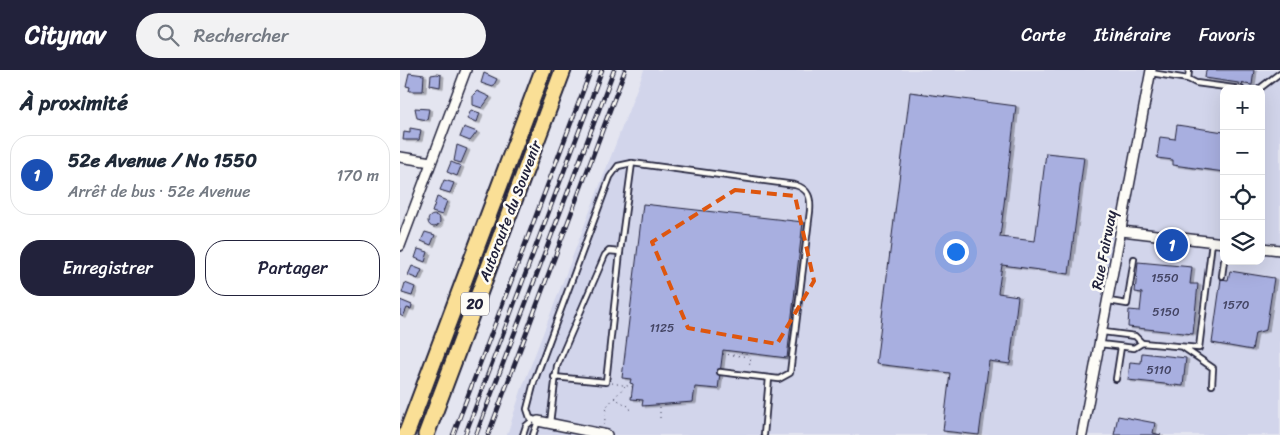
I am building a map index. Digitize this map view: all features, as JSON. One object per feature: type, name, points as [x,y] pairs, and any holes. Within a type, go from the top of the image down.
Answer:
[{"type":"highway","name":"Autoroute du Souvenir","points":[[406,435],[543,70]]},
{"type":"highway","name":"Autoroute du Souvenir","points":[[426,435],[563,70]]},
{"type":"highway","points":[[553,96],[569,70]]},
{"type":"street","points":[[400,246],[466,70]]},
{"type":"street","name":"Rue Fairway","points":[[1082,435],[1109,301],[1151,71]]},
{"type":"street","points":[[400,157],[431,162]]},
{"type":"street","points":[[1122,232],[1220,243]]},
{"type":"street","points":[[1265,248],[1280,250]]},
{"type":"street","points":[[536,420],[579,432],[607,435]]},
{"type":"lane","points":[[1188,79],[1189,70]]},
{"type":"lane","points":[[1151,71],[1188,79],[1196,83],[1220,86]]},
{"type":"lane","points":[[1264,85],[1280,72]]},
{"type":"lane","points":[[554,377],[606,382],[632,163]]},
{"type":"lane","points":[[536,420],[530,418],[527,409],[534,382],[610,177],[618,166],[632,163],[795,185],[807,191],[810,200],[810,211],[792,368],[784,378],[720,372]]},
{"type":"lane","points":[[1100,344],[1134,348],[1142,344],[1199,348],[1212,242]]},
{"type":"lane","points":[[550,423],[554,377],[605,256],[610,251],[620,252]]},
{"type":"lane","points":[[1109,301],[1127,304],[1134,259]]},
{"type":"lane","points":[[1222,276],[1223,265]]},
{"type":"lane","points":[[1103,332],[1135,336],[1142,344]]},
{"type":"lane","points":[[1116,379],[1121,347]]},
{"type":"lane","points":[[1183,347],[1213,368],[1212,385]]},
{"type":"lane","points":[[764,435],[769,378]]},
{"type":"lane","points":[[522,435],[536,420]]},
{"type":"lane","points":[[533,435],[536,420]]},
{"type":"path","points":[[723,354],[751,357],[750,363]]},
{"type":"path","points":[[610,383],[633,387]]},
{"type":"path","points":[[604,426],[607,406],[625,386]]},
{"type":"path","points":[[613,398],[630,407],[631,412]]},
{"type":"path","points":[[660,404],[660,418]]},
{"type":"highlighted area","points":[[735,190],[795,196],[814,281],[777,344],[688,328],[652,242]]},
{"type":"shaded area","points":[[644,70],[1280,70],[1280,435],[507,435],[521,391]]},
{"type":"building","points":[[1206,70],[1254,70],[1252,85],[1205,78]]},
{"type":"building","points":[[409,73],[424,75],[423,91],[409,91],[410,87],[406,86]]},
{"type":"building","points":[[484,73],[497,79],[493,87],[481,83]]},
{"type":"building","points":[[431,75],[441,75],[440,87],[430,85]]},
{"type":"building","points":[[477,91],[490,97],[482,108],[473,105],[473,95]]},
{"type":"building","points":[[910,92],[1016,106],[1000,237],[1035,241],[1046,153],[1084,157],[1069,274],[1002,265],[998,293],[1018,296],[1010,364],[989,361],[979,435],[943,431],[950,373],[876,364]]},
{"type":"building","points":[[415,108],[429,109],[427,120],[417,118]]},
{"type":"building","points":[[471,110],[480,113],[477,122],[467,119]]},
{"type":"building","points":[[1177,125],[1220,131],[1220,171],[1173,165],[1173,160],[1157,158],[1160,137],[1175,139]]},
{"type":"building","points":[[464,127],[477,132],[470,141],[460,137]]},
{"type":"building","points":[[410,128],[421,130],[419,140],[403,140],[404,132],[410,133]]},
{"type":"building","points":[[457,145],[467,149],[461,163],[454,161]]},
{"type":"building","points":[[451,162],[461,166],[457,176],[447,172]]},
{"type":"building","points":[[444,180],[454,183],[450,193],[440,190]]},
{"type":"building","points":[[437,197],[447,201],[442,215],[432,212]]},
{"type":"building","points":[[643,204],[803,222],[787,358],[723,350],[718,389],[695,387],[693,402],[642,406],[643,400],[631,399],[633,384],[630,383],[631,379],[622,378]]},
{"type":"building","points":[[432,215],[436,215],[440,221],[436,227],[432,227],[428,223],[428,219]]},
{"type":"building","points":[[425,232],[435,235],[431,245],[421,241]]},
{"type":"building","points":[[418,249],[428,252],[425,262],[415,258]]},
{"type":"building","points":[[1138,262],[1192,267],[1190,284],[1198,284],[1193,334],[1128,327],[1129,310],[1140,311],[1142,293],[1135,292]]},
{"type":"building","points":[[412,266],[422,270],[418,279],[408,275]]},
{"type":"building","points":[[1230,271],[1274,278],[1266,330],[1255,333],[1252,350],[1212,343],[1221,279],[1228,280]]},
{"type":"building","points":[[405,283],[415,287],[412,296],[402,293]]},
{"type":"building","points":[[400,300],[412,305],[411,309],[407,308],[403,317],[400,315]]},
{"type":"building","points":[[1142,353],[1186,358],[1183,386],[1128,380],[1130,362],[1141,363]]},
{"type":"building","points":[[1118,416],[1155,423],[1153,433],[1161,435],[1114,435]]},
{"type":"railway","points":[[453,435],[591,70]]},
{"type":"railway","points":[[465,435],[602,70]]},
{"type":"railway","points":[[476,435],[614,70]]},
{"type":"railway","points":[[488,435],[625,70]]},
{"type":"place","name":"52e Avenue / No 1550","points":[[1172,245]]}]
